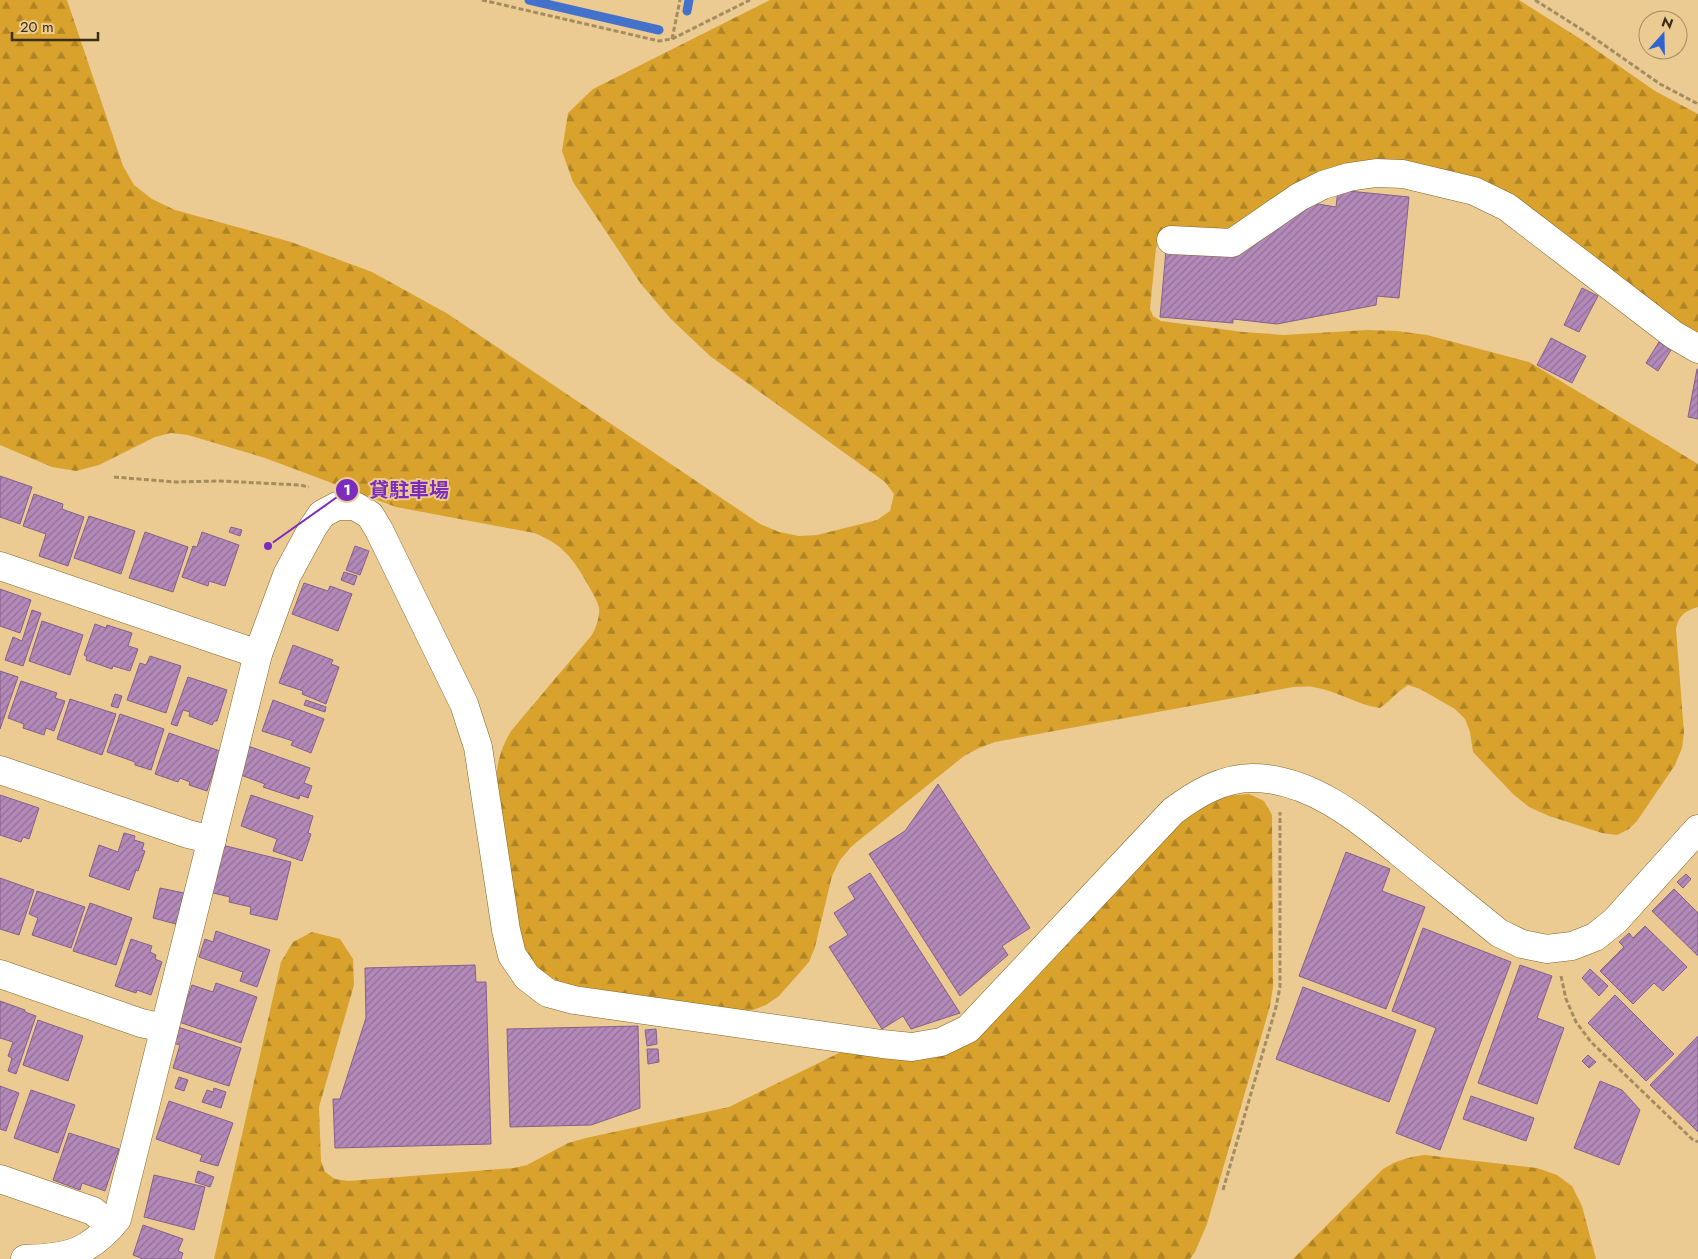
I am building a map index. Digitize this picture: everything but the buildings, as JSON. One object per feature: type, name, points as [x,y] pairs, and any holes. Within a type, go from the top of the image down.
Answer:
[{"type":"street","points":[[1171,240],[1232,243],[1299,197],[1323,185],[1349,177],[1376,173],[1403,174],[1474,191],[1507,207],[1674,335],[1698,349]]},
{"type":"street","points":[[25,1259],[65,1256],[85,1248],[103,1236],[117,1219],[258,654],[287,574],[322,514],[337,506],[355,506],[370,515],[375,522],[464,704],[478,747],[506,930],[512,956],[527,977],[548,992],[574,1000],[882,1044],[912,1047],[941,1042],[968,1029],[1172,811],[1196,794],[1222,783],[1251,778],[1280,781],[1309,791],[1335,804],[1366,825],[1500,933],[1522,944],[1547,949],[1572,946],[1595,937],[1615,921],[1698,829]]},
{"type":"street","points":[[0,566],[258,654]]},
{"type":"street","points":[[0,770],[188,834],[212,840]]},
{"type":"street","points":[[0,974],[141,1023],[164,1028]]},
{"type":"street","points":[[0,1180],[92,1211],[111,1226]]},
{"type":"path","points":[[482,0],[659,41],[672,39],[750,0]]},
{"type":"path","points":[[672,39],[680,0]]},
{"type":"path","points":[[1536,0],[1660,84],[1698,104]]},
{"type":"path","points":[[114,477],[175,482],[220,481],[300,485],[324,491],[337,506]]},
{"type":"path","points":[[1223,1190],[1276,1007],[1280,987],[1280,781]]},
{"type":"path","points":[[1560,948],[1561,975],[1566,999],[1576,1022],[1591,1042],[1692,1139],[1698,1142]]},
{"type":"green space","points":[[0,0],[67,0],[123,166],[134,185],[152,199],[175,210],[291,242],[372,272],[448,314],[760,524],[779,532],[799,536],[817,535],[877,520],[890,511],[894,494],[885,482],[710,356],[671,319],[641,284],[573,182],[562,151],[568,113],[593,89],[770,0],[1519,0],[1579,38],[1655,91],[1698,114],[1698,340],[1512,200],[1404,166],[1230,234],[1161,240],[1156,248],[1150,309],[1153,316],[1161,321],[1243,332],[1284,335],[1367,330],[1427,335],[1529,362],[1698,464],[1698,607],[1683,614],[1676,629],[1684,733],[1682,748],[1675,765],[1637,821],[1629,829],[1617,835],[1602,833],[1549,816],[1529,807],[1513,794],[1473,752],[1470,732],[1465,719],[1455,709],[1420,689],[1408,685],[1380,708],[1322,689],[1293,687],[995,742],[964,756],[852,846],[840,860],[832,876],[815,947],[809,962],[779,996],[766,1005],[753,1010],[739,1010],[577,987],[553,978],[537,968],[531,960],[518,928],[496,782],[502,749],[511,731],[592,635],[598,618],[599,608],[587,583],[565,552],[544,537],[534,533],[396,507],[265,458],[188,435],[171,433],[155,437],[99,465],[76,471],[52,467],[0,445]]},
{"type":"green space","points":[[1249,794],[1264,801],[1272,815],[1273,987],[1270,1006],[1207,1224],[1190,1259],[214,1259],[281,962],[293,942],[312,932],[340,939],[353,959],[354,985],[319,1107],[321,1161],[325,1172],[335,1179],[348,1181],[514,1168],[527,1165],[568,1143],[729,1107],[843,1051],[945,1054],[976,1040],[1181,821],[1198,809],[1220,798]]},
{"type":"green space","points":[[1425,1155],[1537,1168],[1557,1175],[1572,1186],[1582,1206],[1596,1259],[1293,1259],[1383,1169],[1403,1159]]},
{"type":"waterway","points":[[529,0],[659,30]]},
{"type":"waterway","points":[[687,11],[689,0]]},
{"type":"place","name":"貸駐車場","points":[[268,546]]}]
